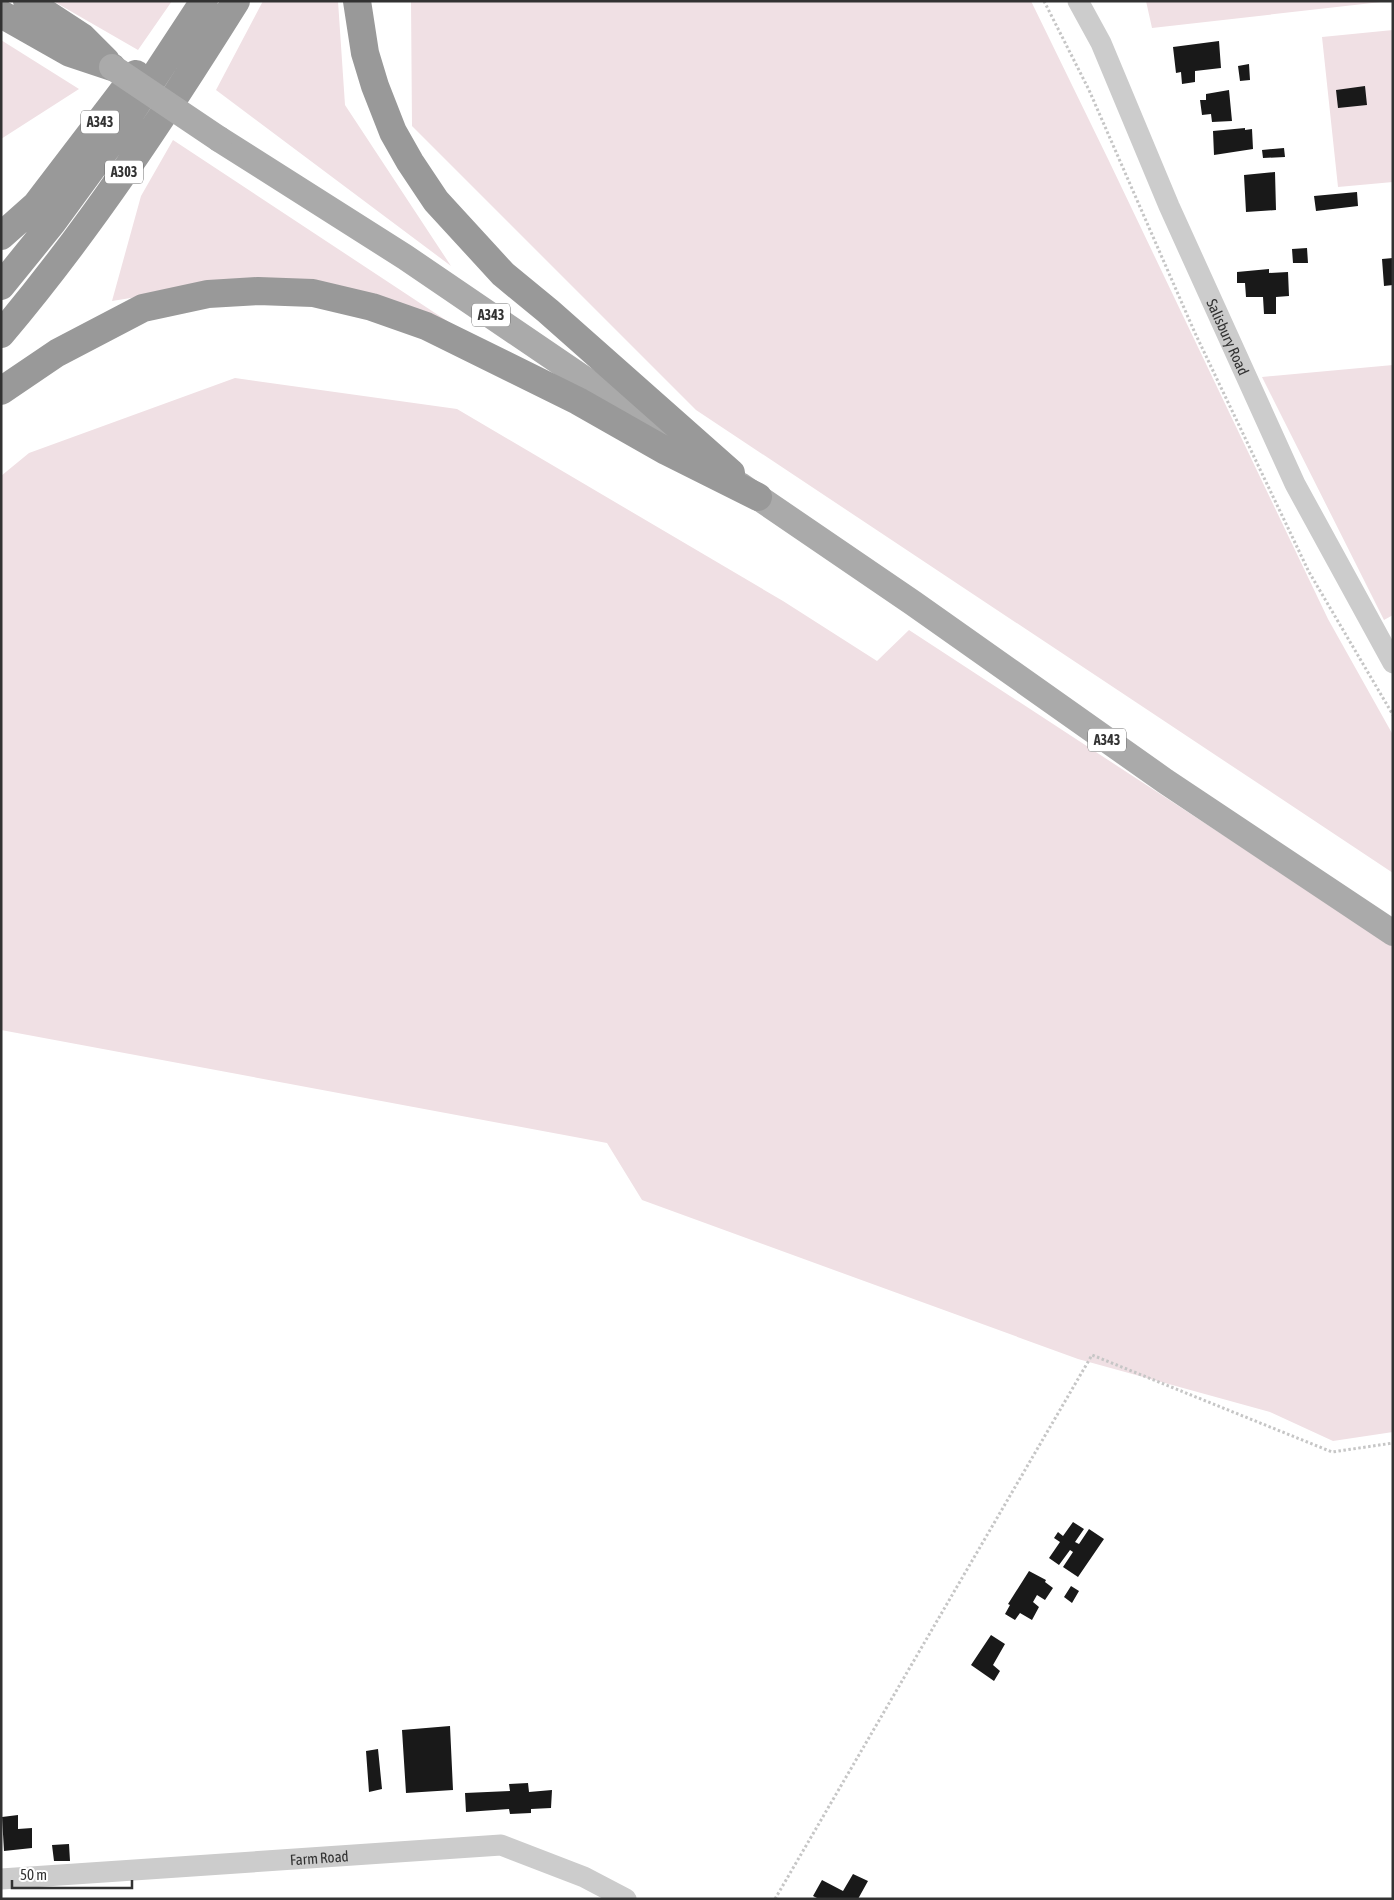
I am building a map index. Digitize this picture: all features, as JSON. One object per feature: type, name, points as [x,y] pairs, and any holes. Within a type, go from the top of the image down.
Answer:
[{"type":"highway","name":"A343","points":[[26,1],[76,45],[112,68]]},
{"type":"highway","name":"A303","points":[[1,334],[105,200],[189,76],[236,1]]},
{"type":"highway","points":[[357,1],[366,53],[375,86],[393,132],[436,201],[503,274],[548,311],[758,497]]},
{"type":"highway","name":"A343","points":[[1,236],[36,205],[162,41],[202,6]]},
{"type":"highway","name":"A303","points":[[1,286],[52,223],[114,138],[202,6]]},
{"type":"highway","name":"A343","points":[[1,14],[76,45]]},
{"type":"highway","points":[[1,391],[57,353],[143,308],[208,294],[258,291],[313,293],[372,306],[426,326],[578,401],[666,451],[758,497]]},
{"type":"main road","name":"A343","points":[[112,68],[219,139],[405,257],[912,603],[1165,781],[1391,931]]},
{"type":"street","name":"Salisbury Road","points":[[1078,1],[1101,43],[1169,206],[1295,484],[1393,663]]},
{"type":"street","name":"Farm Road","points":[[1,1879],[501,1845],[584,1877],[626,1899]]},
{"type":"path","points":[[1044,1],[1090,90],[1195,333],[1309,572],[1393,715]]},
{"type":"path","points":[[775,1899],[1092,1355],[1332,1452],[1393,1443]]},
{"type":"shaded area","points":[[53,1],[172,1],[138,50]]},
{"type":"shaded area","points":[[263,1],[338,1],[345,105],[451,266],[216,90]]},
{"type":"shaded area","points":[[411,1],[1031,1],[1328,619],[1393,735],[1393,873],[696,410],[412,126]]},
{"type":"shaded area","points":[[1146,1],[1390,1],[1152,28]]},
{"type":"shaded area","points":[[1393,30],[1393,182],[1338,187],[1322,37]]},
{"type":"shaded area","points":[[1,40],[79,89],[1,139]]},
{"type":"shaded area","points":[[173,140],[479,342],[255,278],[112,301],[141,196]]},
{"type":"shaded area","points":[[1393,365],[1393,615],[1384,620],[1262,377]]},
{"type":"shaded area","points":[[235,378],[457,409],[783,601],[877,661],[909,630],[1393,946],[1393,1432],[1333,1441],[1270,1412],[1078,1359],[642,1200],[607,1143],[1,1030],[1,476],[29,453]]},
{"type":"building","points":[[1219,41],[1221,68],[1195,71],[1195,82],[1182,84],[1181,72],[1176,73],[1173,47]]},
{"type":"building","points":[[1249,64],[1250,80],[1240,81],[1238,66]]},
{"type":"building","points":[[1365,86],[1367,105],[1338,108],[1336,90]]},
{"type":"building","points":[[1229,90],[1232,121],[1212,122],[1211,114],[1202,115],[1200,100],[1206,100],[1206,94]]},
{"type":"building","points":[[1245,128],[1245,130],[1252,129],[1253,149],[1214,155],[1213,131]]},
{"type":"building","points":[[1284,148],[1285,157],[1263,158],[1262,150]]},
{"type":"building","points":[[1275,172],[1276,210],[1246,212],[1244,175]]},
{"type":"building","points":[[1357,192],[1358,206],[1316,211],[1314,196]]},
{"type":"building","points":[[1307,248],[1308,263],[1293,263],[1292,249]]},
{"type":"building","points":[[1393,258],[1393,285],[1384,286],[1382,259]]},
{"type":"building","points":[[1269,269],[1269,273],[1288,272],[1289,296],[1276,297],[1276,314],[1264,314],[1263,297],[1246,297],[1245,283],[1237,283],[1237,272]]},
{"type":"building","points":[[1073,1522],[1084,1529],[1075,1542],[1079,1544],[1089,1529],[1104,1539],[1078,1577],[1063,1567],[1073,1552],[1070,1550],[1059,1565],[1049,1558],[1060,1542],[1054,1538],[1058,1532],[1063,1536]]},
{"type":"building","points":[[1029,1571],[1046,1580],[1045,1582],[1053,1588],[1045,1600],[1037,1595],[1033,1602],[1039,1607],[1032,1620],[1020,1613],[1015,1620],[1005,1614],[1010,1605],[1008,1604]]},
{"type":"building","points":[[1071,1586],[1079,1591],[1072,1603],[1064,1597]]},
{"type":"building","points":[[991,1635],[1005,1644],[993,1665],[1000,1671],[994,1681],[971,1665]]},
{"type":"building","points":[[450,1726],[453,1790],[406,1793],[402,1730]]},
{"type":"building","points":[[378,1749],[382,1789],[369,1792],[366,1751]]},
{"type":"building","points":[[528,1783],[529,1792],[552,1790],[551,1808],[531,1809],[531,1813],[510,1814],[509,1809],[466,1812],[465,1793],[510,1791],[509,1784]]},
{"type":"building","points":[[18,1815],[18,1829],[32,1828],[32,1848],[4,1851],[2,1817]]},
{"type":"building","points":[[69,1844],[70,1861],[54,1861],[52,1845]]},
{"type":"building","points":[[853,1874],[868,1881],[858,1899],[819,1899],[813,1896],[822,1880],[843,1891]]}]
